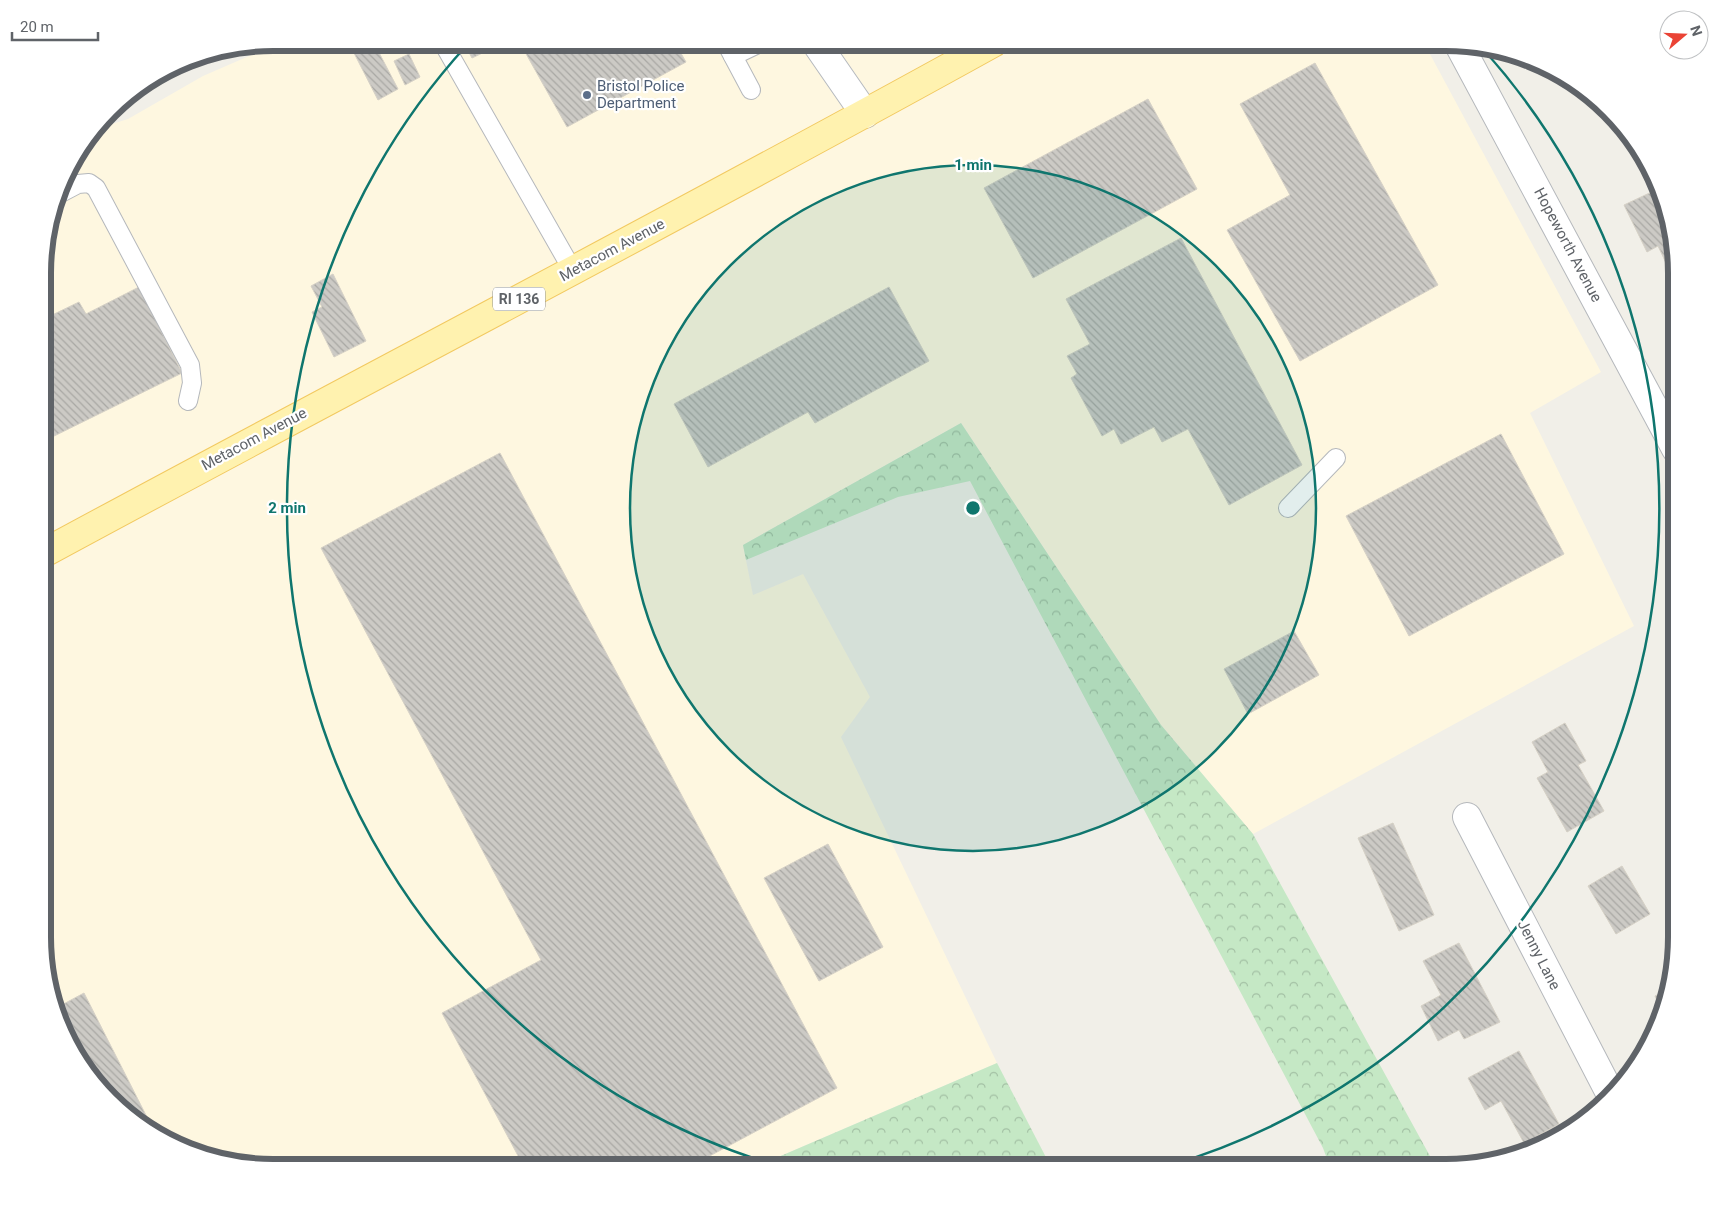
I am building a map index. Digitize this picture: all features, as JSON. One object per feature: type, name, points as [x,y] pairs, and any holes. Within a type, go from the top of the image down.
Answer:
[{"type":"main road","name":"Metacom Avenue","points":[[51,549],[865,114],[979,51]]},
{"type":"street","points":[[822,51],[865,114]]},
{"type":"street","name":"Hopeworth Avenue","points":[[1463,52],[1668,433]]},
{"type":"street","name":"Jenny Lane","points":[[1467,817],[1608,1089]]},
{"type":"lane","points":[[448,51],[573,270]]},
{"type":"lane","points":[[731,51],[751,90]]},
{"type":"lane","points":[[67,190],[78,184],[90,183],[96,188],[190,365],[192,383],[188,402]]},
{"type":"lane","points":[[1288,508],[1336,458]]},
{"type":"shaded area","points":[[273,51],[1428,51],[1601,372],[1530,413],[1634,626],[1253,834],[1161,725],[961,423],[743,545],[753,595],[803,574],[870,697],[841,737],[997,1063],[774,1159],[273,1159],[244,1157],[215,1151],[188,1142],[162,1129],[138,1113],[116,1094],[97,1072],[81,1048],[68,1022],[59,995],[53,966],[51,937],[51,273],[53,244],[63,202],[74,175],[97,138],[107,125],[128,119],[203,76],[258,52]]},
{"type":"green space","points":[[961,423],[1161,725],[1253,834],[1432,1159],[1327,1159],[1323,1148],[970,481],[898,497],[746,560],[743,545]]},
{"type":"green space","points":[[997,1063],[1047,1159],[774,1159]]},
{"type":"building","points":[[358,51],[378,51],[398,89],[378,100],[354,53]]},
{"type":"building","points":[[468,51],[487,51],[472,58]]},
{"type":"building","name":"Bristol Police Department","points":[[524,51],[680,51],[686,62],[567,127]]},
{"type":"building","points":[[409,54],[420,77],[405,85],[394,61]]},
{"type":"building","points":[[1315,63],[1438,285],[1300,361],[1227,230],[1290,195],[1240,104]]},
{"type":"building","points":[[1148,99],[1197,189],[1033,278],[984,188]]},
{"type":"building","points":[[1652,192],[1660,215],[1666,244],[1668,266],[1658,246],[1647,252],[1624,205]]},
{"type":"building","points":[[1181,238],[1302,465],[1229,505],[1188,429],[1162,442],[1154,427],[1121,444],[1114,429],[1102,436],[1071,378],[1077,374],[1067,356],[1090,344],[1066,299]]},
{"type":"building","points":[[333,274],[366,341],[334,357],[312,312],[322,307],[311,286]]},
{"type":"building","points":[[139,287],[182,373],[51,438],[51,316],[79,302],[86,314]]},
{"type":"building","points":[[889,287],[929,361],[815,423],[808,412],[708,467],[674,404]]},
{"type":"building","points":[[1501,434],[1564,554],[1409,636],[1346,516]]},
{"type":"building","points":[[500,453],[837,1088],[704,1159],[520,1159],[442,1013],[541,960],[321,548]]},
{"type":"building","points":[[1294,631],[1319,675],[1248,714],[1224,669]]},
{"type":"building","points":[[1565,723],[1586,761],[1578,765],[1604,811],[1567,832],[1537,778],[1548,772],[1532,742]]},
{"type":"building","points":[[1393,823],[1434,915],[1399,931],[1358,838]]},
{"type":"building","points":[[828,844],[883,947],[819,981],[764,878]]},
{"type":"building","points":[[1622,866],[1650,914],[1616,934],[1588,886]]},
{"type":"building","points":[[1459,943],[1500,1022],[1464,1039],[1459,1030],[1438,1041],[1421,1006],[1441,995],[1423,961]]},
{"type":"building","points":[[84,993],[148,1120],[116,1094],[97,1072],[74,1035],[62,1005]]},
{"type":"building","points":[[1660,993],[1658,1002],[1655,996]]},
{"type":"building","points":[[1519,1051],[1559,1124],[1524,1143],[1501,1101],[1485,1110],[1468,1078]]},
{"type":"place","name":"Bristol Police Department","points":[[587,95]]}]
